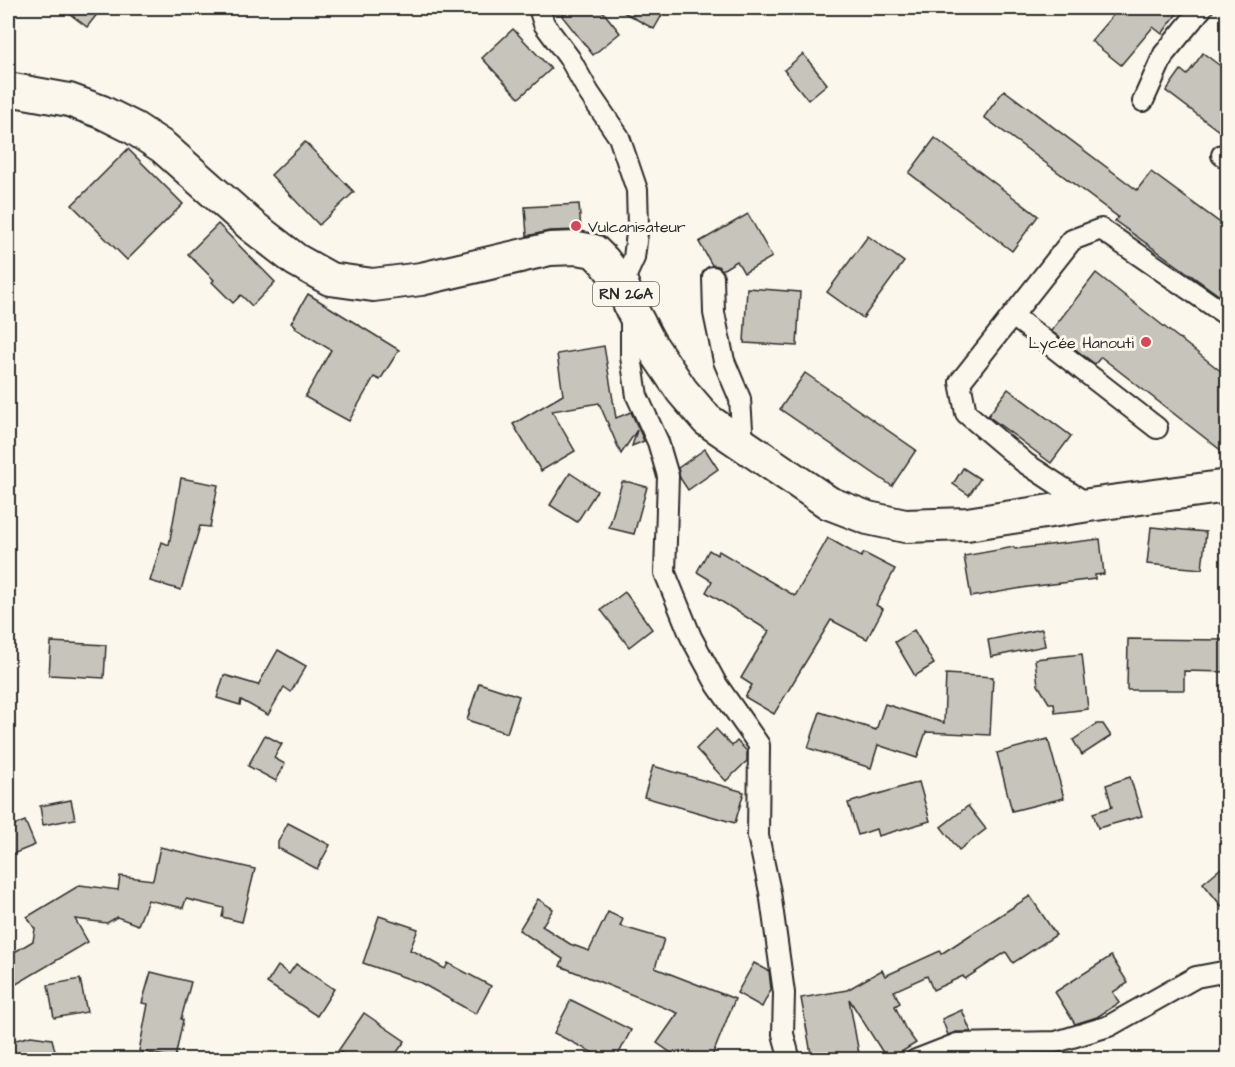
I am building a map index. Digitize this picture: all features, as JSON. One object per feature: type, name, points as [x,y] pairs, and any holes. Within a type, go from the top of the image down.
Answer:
[{"type":"main road","name":"RN 26A","points":[[8,89],[69,100],[102,112],[134,128],[163,147],[252,226],[296,260],[330,279],[373,285],[421,279],[550,249],[577,248],[594,251],[604,261],[627,296],[649,342],[682,391],[707,420],[829,503],[868,518],[905,526],[967,524],[1227,486]]},
{"type":"street","points":[[539,8],[544,24],[570,59],[589,93],[619,137],[637,189],[638,225],[627,296],[631,357],[637,396],[658,442],[668,476],[664,573],[691,636],[717,686],[759,745],[758,836],[771,903],[784,993],[783,1034],[790,1059]]},
{"type":"street","points":[[1143,101],[1164,54],[1202,8]]},
{"type":"street","points":[[1089,505],[1025,463],[966,413],[960,382],[1072,240],[1101,229],[1227,316]]},
{"type":"street","points":[[714,277],[714,313],[724,361],[740,399],[743,444]]},
{"type":"street","points":[[1013,316],[1156,428]]},
{"type":"street","points":[[916,1059],[957,1044],[1056,1042],[1109,1026],[1196,977],[1227,972]]},
{"type":"building","points":[[62,8],[102,8],[87,27]]},
{"type":"building","points":[[573,8],[600,8],[620,33],[593,55],[562,16]]},
{"type":"building","points":[[616,8],[666,8],[654,29]]},
{"type":"building","points":[[1119,8],[1181,8],[1162,34],[1153,27],[1121,65],[1091,41]]},
{"type":"building","points":[[513,29],[551,69],[519,98],[482,58]]},
{"type":"building","points":[[1203,53],[1227,71],[1227,137],[1166,91],[1181,70],[1187,75]]},
{"type":"building","points":[[803,54],[827,84],[808,100],[784,70]]},
{"type":"building","points":[[1004,90],[1137,190],[1151,172],[1227,228],[1227,301],[1115,221],[1118,217],[984,117]]},
{"type":"building","points":[[935,138],[1038,216],[1012,251],[909,173]]},
{"type":"building","points":[[305,142],[354,192],[319,225],[271,175]]},
{"type":"building","points":[[128,149],[183,204],[127,260],[72,205]]},
{"type":"building","points":[[579,204],[581,230],[549,231],[527,236],[525,207]]},
{"type":"building","points":[[748,214],[772,257],[744,273],[737,261],[722,270],[712,265],[699,242]]},
{"type":"building","points":[[218,224],[275,282],[252,306],[241,295],[233,303],[188,254]]},
{"type":"building","points":[[868,236],[904,262],[863,318],[827,292]]},
{"type":"building","points":[[1096,273],[1227,376],[1227,455],[1101,357],[1095,364],[1051,331]]},
{"type":"building","points":[[747,288],[800,292],[797,346],[744,343]]},
{"type":"building","points":[[308,294],[399,350],[380,380],[374,377],[349,421],[305,397],[331,350],[295,328],[296,326],[291,323]]},
{"type":"building","points":[[604,346],[616,418],[631,412],[644,441],[632,446],[637,430],[621,454],[599,403],[552,411],[575,451],[541,471],[513,424],[563,395],[557,354]]},
{"type":"building","points":[[805,373],[916,450],[892,486],[780,409]]},
{"type":"building","points":[[1008,389],[1071,436],[1051,463],[988,416]]},
{"type":"building","points":[[705,449],[718,469],[688,490],[680,478],[678,468]]},
{"type":"building","points":[[963,468],[980,479],[969,495],[953,484]]},
{"type":"building","points":[[570,473],[597,491],[577,522],[550,505]]},
{"type":"building","points":[[181,478],[218,485],[210,527],[200,526],[181,590],[150,581],[162,542],[169,545]]},
{"type":"building","points":[[622,482],[647,487],[634,534],[609,528]]},
{"type":"building","points":[[1151,527],[1206,532],[1202,569],[1147,564]]},
{"type":"building","points":[[828,538],[861,557],[864,553],[895,569],[876,605],[883,609],[867,639],[831,620],[774,714],[745,697],[752,685],[741,678],[769,631],[706,592],[712,581],[697,572],[709,550],[717,555],[719,551],[795,596]]},
{"type":"building","points":[[1100,539],[1104,574],[1095,575],[1095,579],[971,597],[964,556],[1014,547],[1015,549]]},
{"type":"building","points":[[625,592],[652,629],[629,647],[601,610]]},
{"type":"building","points":[[1042,629],[1045,646],[991,657],[988,640]]},
{"type":"building","points":[[914,630],[934,664],[915,676],[895,642]]},
{"type":"building","points":[[1128,639],[1227,640],[1227,672],[1184,671],[1184,690],[1127,690]]},
{"type":"building","points":[[51,642],[106,645],[104,678],[49,675]]},
{"type":"building","points":[[278,650],[306,666],[291,692],[284,687],[268,715],[241,700],[240,705],[217,698],[224,675],[258,685]]},
{"type":"building","points":[[1082,654],[1088,709],[1055,713],[1054,703],[1049,703],[1038,685],[1035,659]]},
{"type":"building","points":[[946,674],[993,677],[990,735],[926,732],[917,758],[878,745],[871,768],[808,748],[820,712],[876,730],[885,704],[944,723]]},
{"type":"building","points":[[479,683],[519,696],[507,733],[467,720]]},
{"type":"building","points":[[1097,724],[1103,724],[1111,736],[1082,755],[1073,740]]},
{"type":"building","points":[[716,729],[732,746],[737,741],[747,751],[747,761],[726,781],[696,749]]},
{"type":"building","points":[[265,735],[282,744],[274,758],[285,764],[276,781],[248,766]]},
{"type":"building","points":[[1048,739],[1064,798],[1012,811],[997,753]]},
{"type":"building","points":[[653,766],[744,792],[735,823],[644,797]]},
{"type":"building","points":[[1130,777],[1142,816],[1098,828],[1093,813],[1112,807],[1106,785]]},
{"type":"building","points":[[919,782],[930,821],[878,836],[876,829],[858,835],[848,803]]},
{"type":"building","points":[[71,800],[75,819],[43,825],[40,806]]},
{"type":"building","points":[[968,806],[986,829],[959,850],[941,827]]},
{"type":"building","points":[[25,821],[35,845],[8,856],[8,828]]},
{"type":"building","points":[[288,823],[330,845],[317,869],[278,848],[278,842]]},
{"type":"building","points":[[160,847],[255,869],[242,922],[222,917],[224,908],[186,899],[183,908],[148,900],[138,925],[117,917],[107,923],[75,919],[88,942],[8,989],[8,956],[33,941],[35,929],[27,917],[80,885],[118,890],[120,876],[153,880]]},
{"type":"building","points":[[1227,863],[1227,913],[1203,883]]},
{"type":"building","points":[[1030,896],[1056,935],[1013,963],[1006,952],[965,979],[963,976],[933,990],[927,976],[894,991],[900,1003],[895,1006],[905,1028],[916,1043],[887,1059],[849,999],[860,1059],[812,1059],[801,998],[847,990],[882,970],[885,976],[940,951],[941,954]]},
{"type":"building","points":[[538,899],[553,909],[542,926],[570,944],[589,951],[608,912],[623,919],[620,926],[664,939],[655,968],[735,999],[711,1059],[680,1059],[657,1043],[678,1013],[560,966],[563,959],[519,930]]},
{"type":"building","points":[[379,916],[418,929],[410,950],[445,969],[448,963],[491,986],[476,1014],[421,983],[363,963]]},
{"type":"building","points":[[1111,956],[1128,983],[1113,992],[1119,1003],[1097,1017],[1075,1024],[1055,992]]},
{"type":"building","points":[[754,963],[769,971],[771,989],[762,1007],[737,993]]},
{"type":"building","points":[[296,964],[334,989],[317,1016],[267,983],[278,966],[289,974]]},
{"type":"building","points":[[151,972],[191,982],[181,1019],[183,1020],[175,1058],[139,1051],[148,1004],[142,1003]]},
{"type":"building","points":[[80,979],[87,1012],[54,1018],[48,985]]},
{"type":"building","points":[[571,1000],[631,1030],[616,1059],[605,1059],[554,1033]]},
{"type":"building","points":[[962,1010],[971,1032],[956,1032],[948,1035],[942,1019]]},
{"type":"building","points":[[364,1013],[405,1041],[392,1059],[351,1059],[338,1051]]},
{"type":"building","points":[[31,1036],[52,1039],[57,1059],[9,1059],[8,1042]]},
{"type":"place","name":"Vulcanisateur","points":[[576,226]]},
{"type":"place","name":"Lycée Hanouti","points":[[1146,342]]}]
